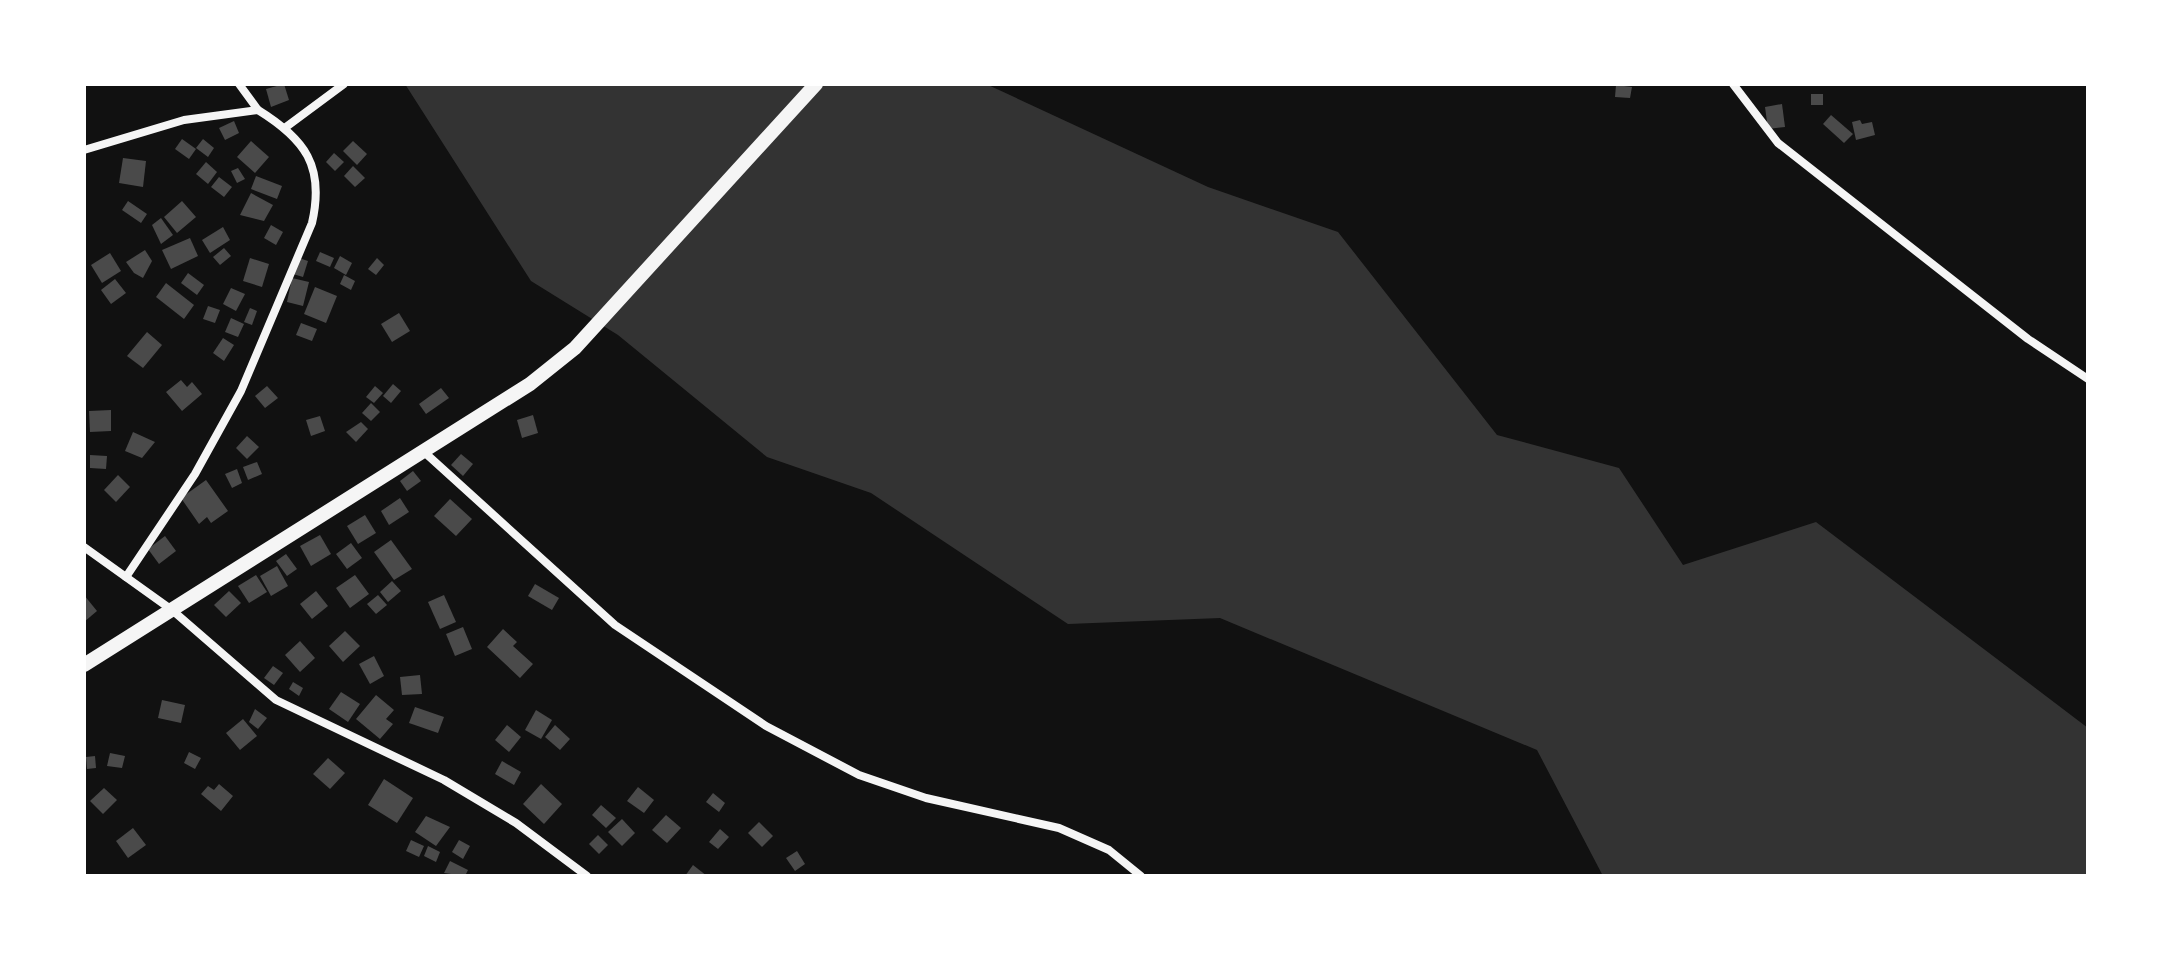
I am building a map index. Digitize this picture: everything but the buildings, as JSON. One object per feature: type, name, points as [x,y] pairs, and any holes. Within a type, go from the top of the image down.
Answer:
[{"type":"street","points":[[126,577],[195,474],[241,391],[312,223],[318,197],[316,169],[286,127],[258,110],[239,84]]},
{"type":"street","points":[[286,127],[344,84]]},
{"type":"street","points":[[84,665],[530,384],[575,348],[816,84]]},
{"type":"street","points":[[1733,84],[1778,143],[2028,339],[2088,379]]},
{"type":"street","points":[[84,150],[184,120],[258,110]]},
{"type":"street","points":[[423,451],[615,625],[766,726],[859,775],[926,798],[1059,828],[1109,850],[1141,876]]},
{"type":"street","points":[[84,547],[172,610],[276,700],[444,780],[516,823],[587,876]]},
{"type":"shaded area","points":[[405,84],[986,84],[1208,187],[1338,232],[1497,435],[1619,468],[1683,565],[1816,522],[2088,728],[2088,876],[1603,876],[1537,750],[1220,618],[1068,624],[871,493],[767,457],[618,335],[531,281]]}]
